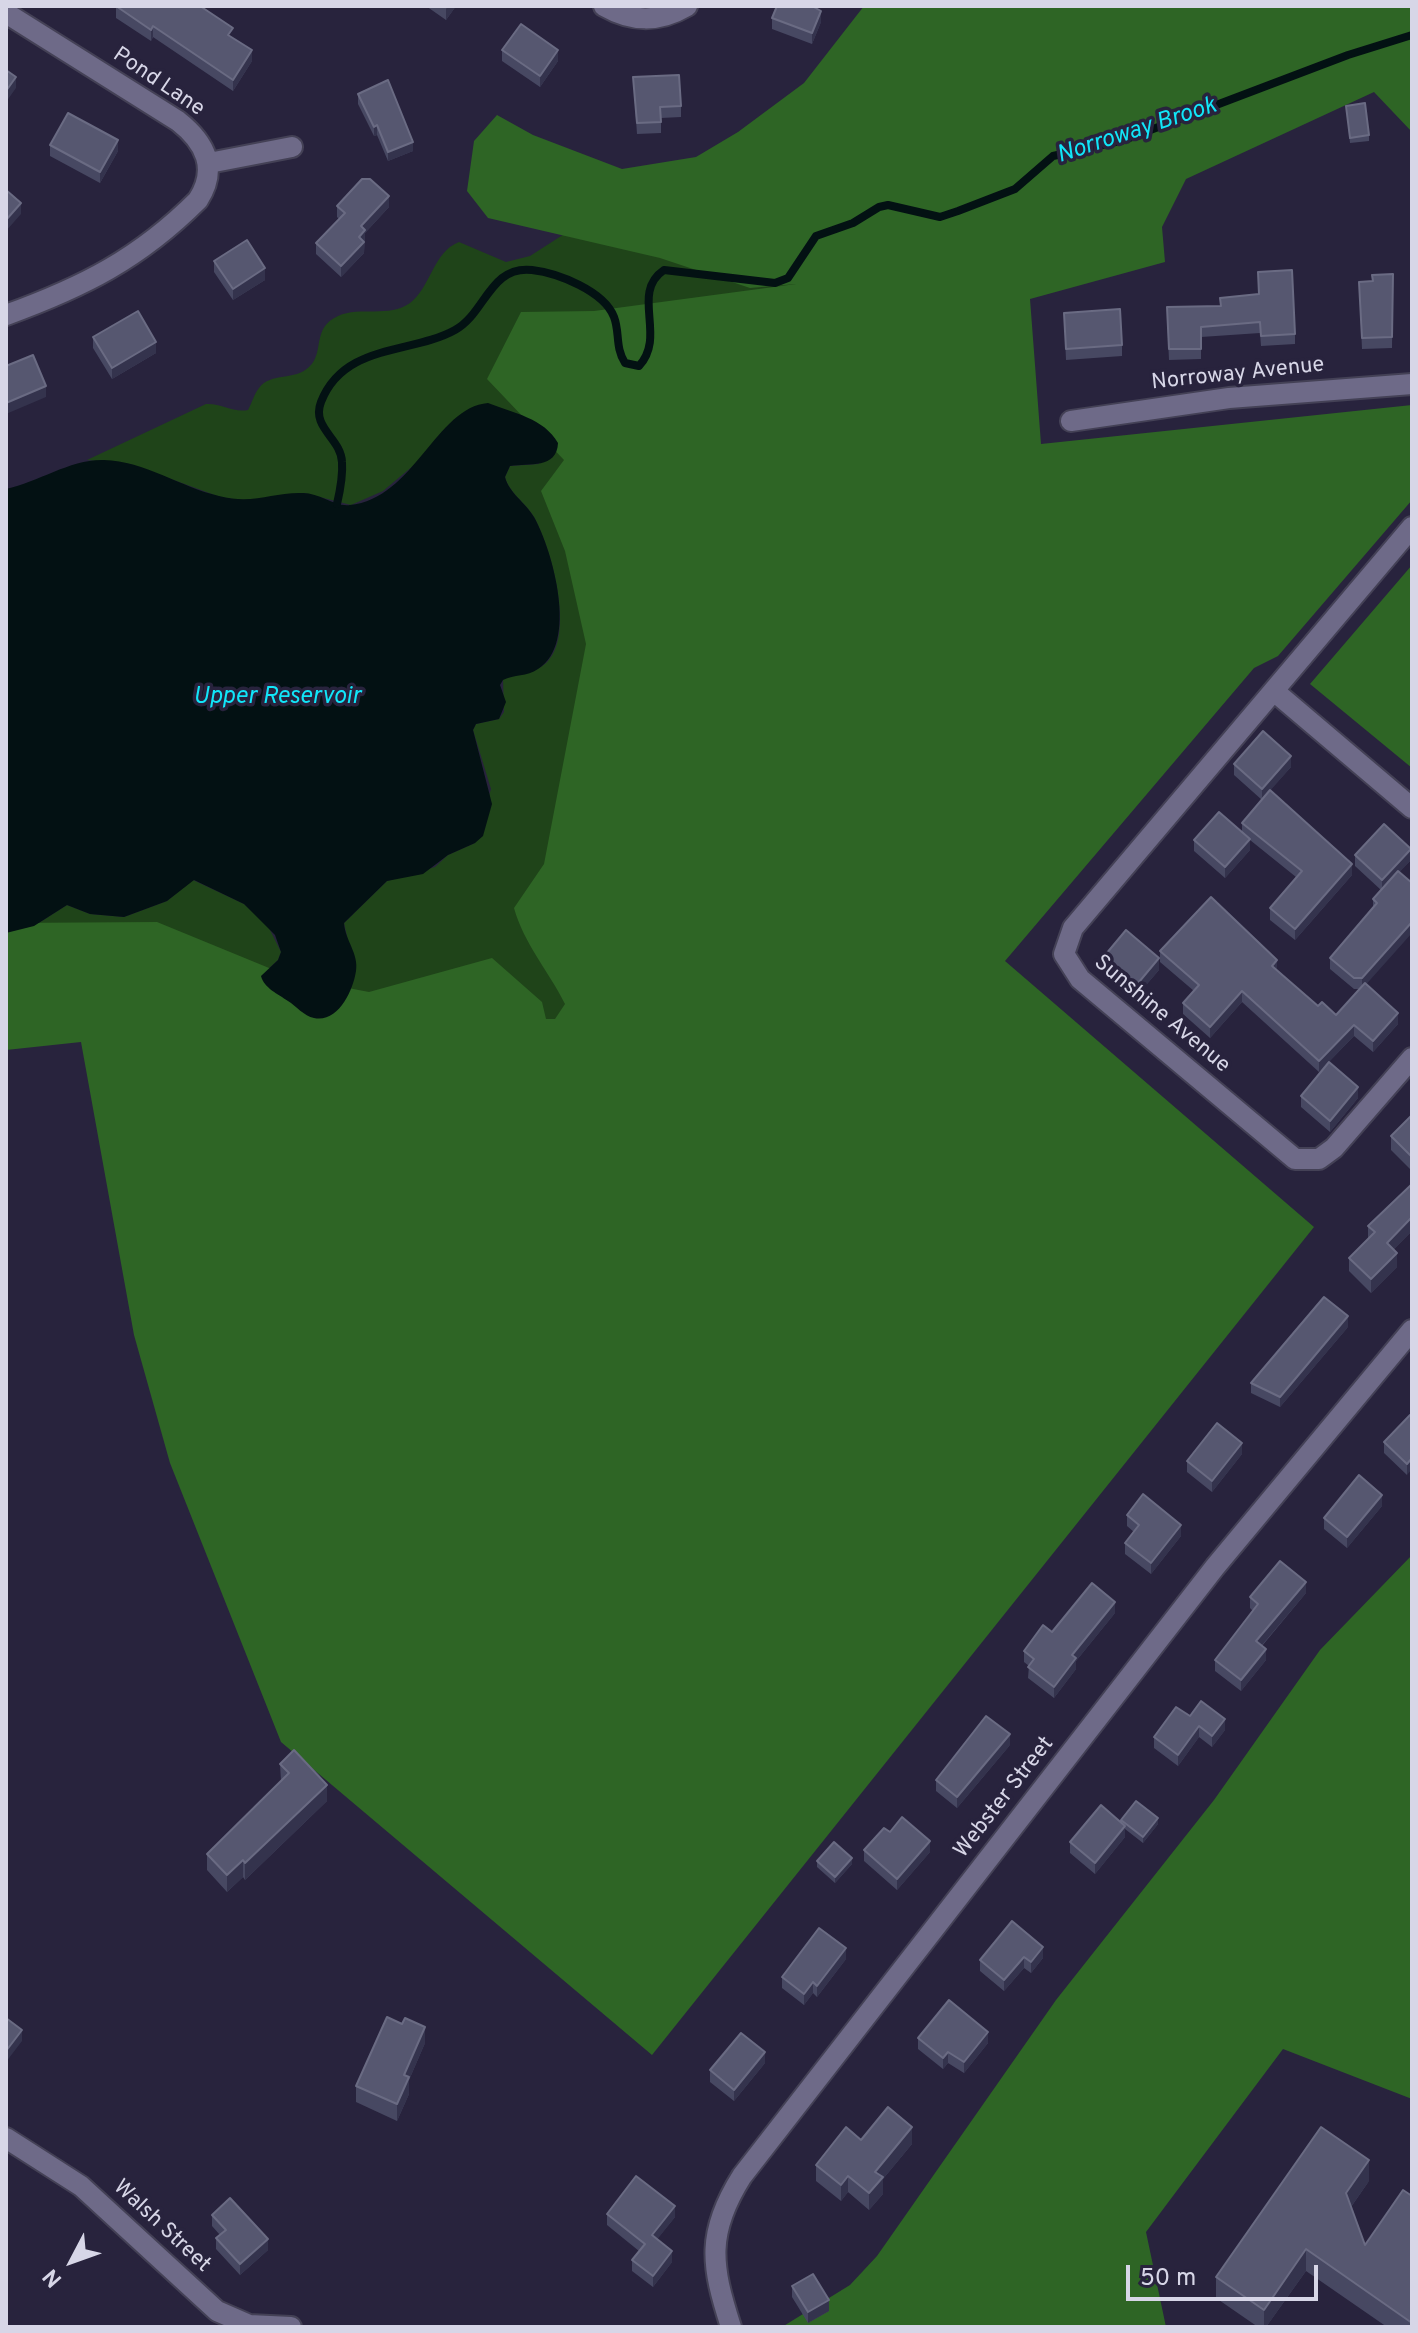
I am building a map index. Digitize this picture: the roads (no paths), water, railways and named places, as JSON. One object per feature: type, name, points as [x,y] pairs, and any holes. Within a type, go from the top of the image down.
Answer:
[{"type":"street","points":[[604,6],[638,20],[666,16],[687,6]]},
{"type":"street","name":"Pond Lane","points":[[6,13],[178,121],[197,139],[209,163]]},
{"type":"street","points":[[6,315],[96,279],[143,248],[198,200],[205,188],[209,163],[292,147]]},
{"type":"street","name":"Norroway Avenue","points":[[1071,421],[1229,398],[1412,384]]},
{"type":"street","name":"Sunshine Avenue","points":[[1412,527],[1073,928],[1065,945],[1067,963],[1080,979],[1295,1159],[1319,1159],[1334,1148],[1412,1058]]},
{"type":"street","points":[[1274,691],[1412,808]]},
{"type":"street","name":"Webster Street","points":[[731,2327],[717,2279],[714,2247],[722,2210],[742,2176],[1230,1548],[1412,1330]]},
{"type":"street","name":"Walsh Street","points":[[6,2138],[81,2186],[217,2311],[249,2325],[291,2327]]},
{"type":"water","name":"Upper Reservoir","points":[[488,403],[536,422],[558,443],[553,457],[547,461],[510,466],[505,477],[510,488],[534,517],[548,552],[558,596],[560,619],[557,639],[550,657],[538,669],[503,680],[500,685],[506,702],[499,719],[476,724],[473,730],[492,804],[483,836],[448,855],[423,874],[387,881],[344,923],[356,959],[356,971],[348,996],[337,1011],[323,1018],[310,1017],[268,987],[261,976],[278,960],[281,952],[275,935],[244,904],[194,880],[167,901],[124,917],[90,914],[67,905],[34,926],[6,933],[6,489],[79,463],[104,460],[148,469],[205,492],[231,498],[253,499],[303,493],[350,505],[372,499],[391,487],[454,420],[470,408]]},
{"type":"waterway","name":"Norroway Brook","points":[[337,504],[342,462],[337,446],[323,426],[319,411],[332,383],[346,369],[362,360],[455,330],[465,323],[506,275],[518,270],[543,272],[591,291],[614,317],[625,363],[639,366],[650,342],[650,290],[654,279],[664,270],[775,283],[788,278],[816,236],[853,223],[879,207],[888,205],[940,217],[1015,189],[1053,156],[1124,140],[1348,55],[1412,35]]}]
